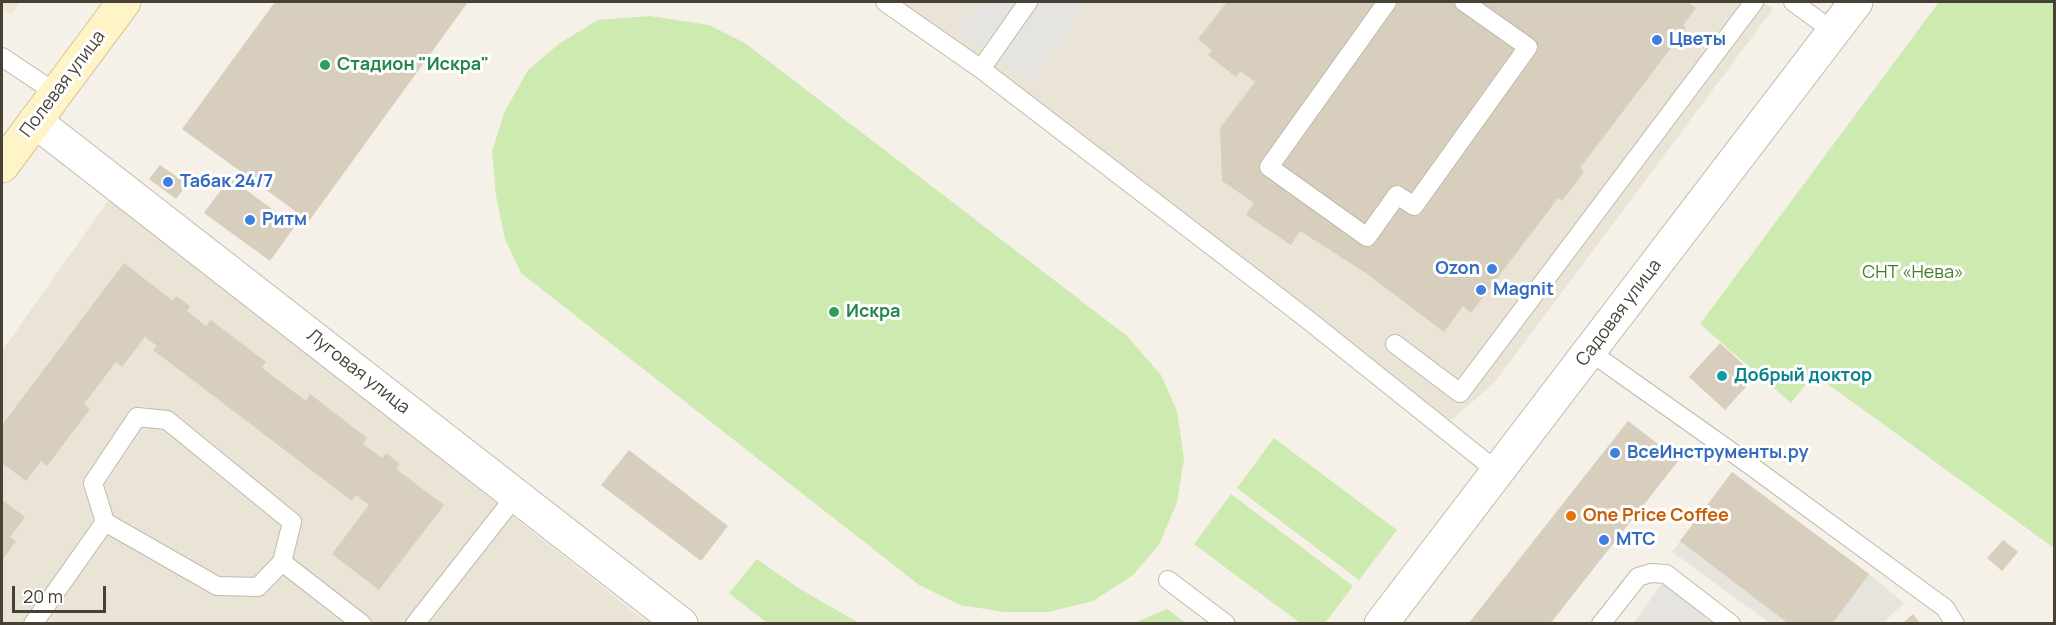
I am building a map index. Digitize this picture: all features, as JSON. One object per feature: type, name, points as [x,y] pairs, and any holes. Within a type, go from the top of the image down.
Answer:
[{"type":"street","name":"Полевая улица","points":[[2,166],[124,2]]},
{"type":"street","name":"Садовая улица","points":[[1381,624],[1856,2]]},
{"type":"street","name":"Луговая улица","points":[[35,121],[517,494],[681,624]]},
{"type":"lane","points":[[885,2],[981,69],[1307,320],[1498,472]]},
{"type":"lane","points":[[981,69],[1028,2]]},
{"type":"lane","points":[[1387,2],[1269,167],[1367,237],[1397,195],[1414,206],[1528,47],[1464,2]]},
{"type":"lane","points":[[1395,344],[1460,393],[1754,2]]},
{"type":"lane","points":[[1793,2],[1833,31]]},
{"type":"lane","points":[[2,57],[56,93]]},
{"type":"lane","points":[[1589,351],[1945,608],[1955,624]]},
{"type":"lane","points":[[137,417],[167,420],[292,522],[282,562],[258,588],[217,586],[105,522],[93,483],[137,417]]},
{"type":"lane","points":[[415,624],[517,494]]},
{"type":"lane","points":[[33,624],[105,522]]},
{"type":"lane","points":[[282,562],[362,624]]},
{"type":"lane","points":[[1601,624],[1638,576],[1651,573],[1666,574],[1731,624]]},
{"type":"lane","points":[[1168,580],[1226,624]]},
{"type":"shaded area","points":[[2,2],[21,2],[11,14],[2,7]]},
{"type":"shaded area","points":[[892,2],[1763,2],[1773,9],[1495,382],[1448,423]]},
{"type":"shaded area","points":[[978,2],[1089,2],[1032,83],[957,31]]},
{"type":"shaded area","points":[[110,198],[648,623],[2,624],[2,351]]},
{"type":"shaded area","points":[[1732,472],[1869,574],[1904,603],[1883,623],[1770,623],[1672,552]]},
{"type":"shaded area","points":[[1665,579],[1727,624],[1633,624]]},
{"type":"green space","name":"СНТ «Нева»","points":[[1939,2],[2054,2],[2054,548],[1814,374],[1791,403],[1700,324]]},
{"type":"green space","name":"Искра","points":[[650,16],[709,25],[745,43],[1127,336],[1161,375],[1177,411],[1184,459],[1177,502],[1159,545],[1132,576],[1093,601],[1048,612],[1005,612],[960,605],[919,585],[521,273],[505,239],[496,196],[492,151],[505,111],[528,70],[560,43],[598,20]]},
{"type":"green space","points":[[1274,438],[1397,530],[1359,580],[1237,488]]},
{"type":"green space","points":[[1231,494],[1353,586],[1325,623],[1300,623],[1194,544]]},
{"type":"green space","points":[[757,559],[800,589],[859,623],[767,623],[729,593]]},
{"type":"green space","points":[[1167,609],[1186,623],[1134,623]]},
{"type":"building","name":"Стадион \"Искра\"","points":[[275,2],[468,2],[309,221],[182,129]]},
{"type":"building","points":[[1227,2],[1688,2],[1696,8],[1683,25],[1686,28],[1580,168],[1584,172],[1562,201],[1558,198],[1471,313],[1463,306],[1444,332],[1366,273],[1300,231],[1291,245],[1246,215],[1254,203],[1222,181],[1220,128],[1255,82],[1240,71],[1236,77],[1208,55],[1212,50],[1198,39]]},
{"type":"building","name":"Табак 24/7","points":[[160,165],[187,184],[176,199],[149,179]]},
{"type":"building","name":"Ритм","points":[[230,178],[295,226],[270,261],[204,213]]},
{"type":"building","points":[[124,263],[173,301],[176,296],[190,306],[187,311],[206,326],[211,320],[266,362],[262,368],[306,401],[310,394],[367,438],[363,444],[382,458],[386,453],[400,464],[396,469],[444,505],[379,590],[332,554],[369,505],[356,495],[352,501],[153,350],[157,346],[145,337],[122,367],[116,362],[84,404],[90,409],[47,466],[41,461],[26,481],[2,463],[2,425]]},
{"type":"building","name":"Добрый доктор","points":[[1720,343],[1756,376],[1725,410],[1689,377]]},
{"type":"building","points":[[1628,421],[1679,460],[1550,624],[1468,624]]},
{"type":"building","points":[[629,450],[728,526],[701,561],[601,485]]},
{"type":"building","points":[[1732,472],[1869,574],[1832,624],[1789,624],[1680,541]]},
{"type":"building","points":[[2,500],[25,517],[10,537],[16,541],[2,561]]},
{"type":"building","points":[[2003,540],[2018,552],[2002,571],[1987,558]]},
{"type":"building","points":[[1913,614],[1921,624],[1902,624]]},
{"type":"place","name":"Цветы","points":[[1657,40]]},
{"type":"place","name":"Стадион \"Искра\"","points":[[325,65]]},
{"type":"place","name":"Табак 24/7","points":[[168,182]]},
{"type":"place","name":"Ритм","points":[[250,220]]},
{"type":"place","name":"Ozon","points":[[1492,269]]},
{"type":"place","name":"Magnit","points":[[1481,290]]},
{"type":"place","name":"Искра","points":[[834,312]]},
{"type":"place","name":"Добрый доктор","points":[[1722,376]]},
{"type":"place","name":"ВсеИнструменты.ру","points":[[1615,453]]},
{"type":"place","name":"One Price Coffee","points":[[1571,516]]},
{"type":"place","name":"МТС","points":[[1604,540]]}]
